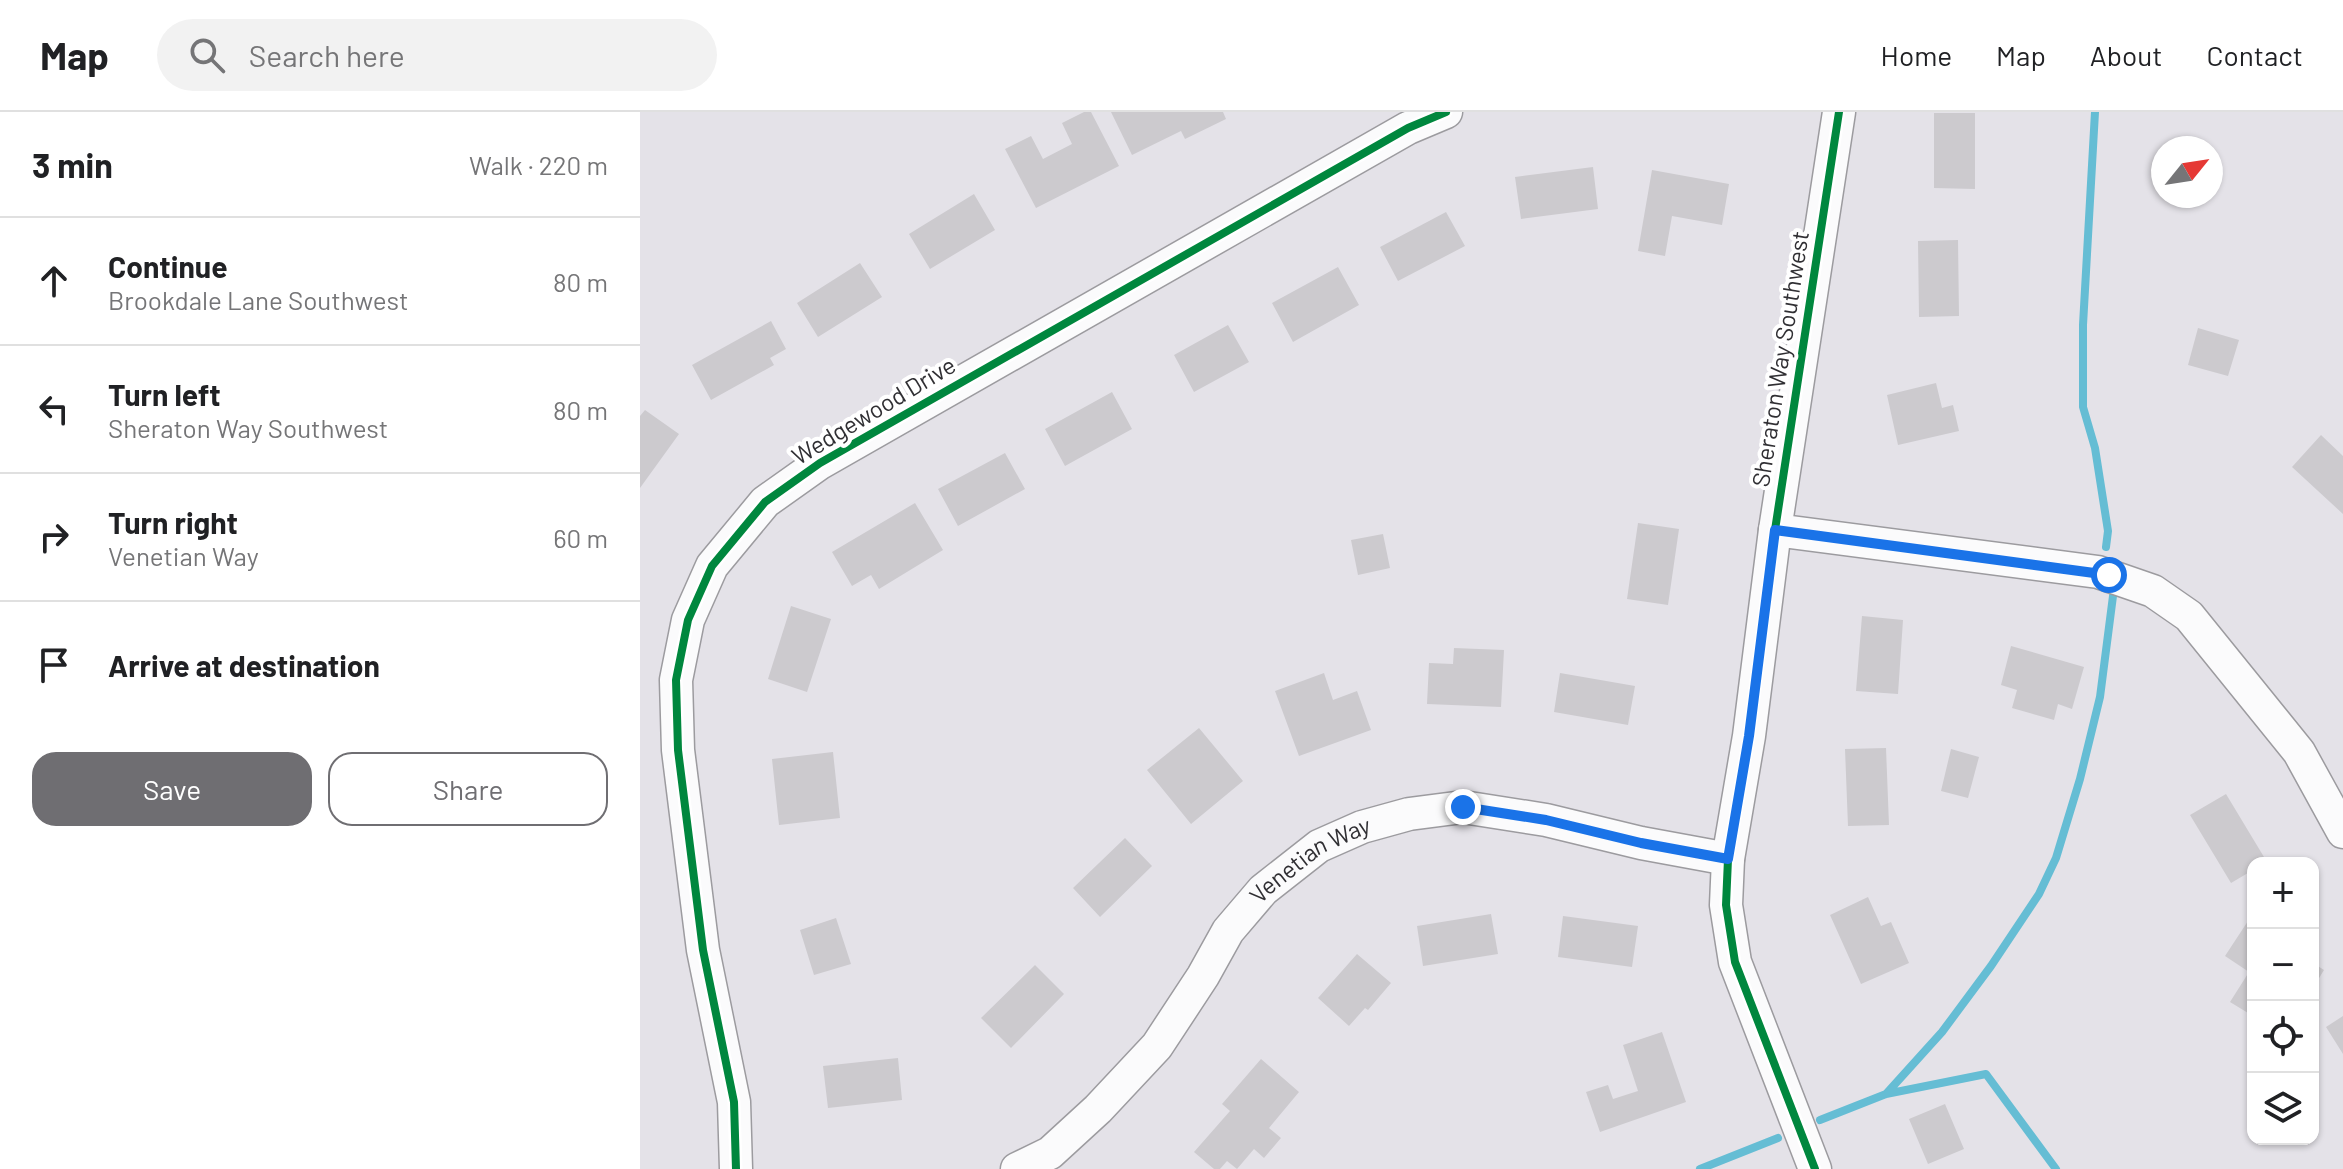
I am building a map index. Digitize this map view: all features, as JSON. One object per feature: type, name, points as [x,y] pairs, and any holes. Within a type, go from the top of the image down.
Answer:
[{"type":"street","name":"Wedgewood Drive","points":[[736,1169],[734,1102],[703,950],[678,750],[676,680],[688,620],[712,566],[765,502],[820,463],[1408,128],[1446,112]]},
{"type":"street","name":"Sheraton Way Southwest","points":[[1815,1169],[1735,962],[1726,905],[1728,859],[1749,736],[1775,530],[1839,112]]},
{"type":"street","points":[[1775,530],[2098,572],[2153,591],[2189,616],[2299,752],[2343,832]]},
{"type":"street","name":"Venetian Way","points":[[1017,1169],[1050,1153],[1098,1109],[1157,1046],[1228,931],[1263,890],[1319,846],[1362,827],[1409,814],[1463,807],[1546,820],[1641,843],[1728,859]]},
{"type":"building","points":[[1084,112],[1091,112],[1119,166],[1036,208],[1005,149],[1031,136],[1043,159],[1072,144],[1062,123]]},
{"type":"building","points":[[1111,112],[1223,112],[1226,119],[1185,139],[1181,131],[1132,155]]},
{"type":"building","points":[[1934,113],[1975,113],[1975,189],[1934,188]]},
{"type":"building","points":[[1593,167],[1598,209],[1521,219],[1515,177]]},
{"type":"building","points":[[1652,170],[1729,184],[1722,225],[1672,216],[1665,256],[1638,251]]},
{"type":"building","points":[[974,194],[995,230],[930,269],[909,234]]},
{"type":"building","points":[[1446,212],[1465,246],[1398,281],[1380,247]]},
{"type":"building","points":[[1958,240],[1959,316],[1919,317],[1918,241]]},
{"type":"building","points":[[860,263],[882,297],[818,337],[797,303]]},
{"type":"building","points":[[1338,267],[1359,305],[1293,342],[1272,303]]},
{"type":"building","points":[[771,321],[786,349],[770,358],[774,365],[711,400],[692,365]]},
{"type":"building","points":[[1228,325],[1249,362],[1194,392],[1174,355]]},
{"type":"building","points":[[2198,328],[2239,340],[2228,376],[2188,365]]},
{"type":"building","points":[[1936,383],[1942,408],[1953,405],[1959,431],[1898,445],[1887,395]]},
{"type":"building","points":[[1112,392],[1132,429],[1065,466],[1045,429]]},
{"type":"building","points":[[645,410],[679,434],[640,488],[640,416]]},
{"type":"building","points":[[2321,435],[2343,456],[2343,514],[2292,467]]},
{"type":"building","points":[[1005,453],[1025,489],[958,526],[938,489]]},
{"type":"building","points":[[915,503],[943,550],[879,589],[871,575],[852,586],[832,552]]},
{"type":"building","points":[[1638,523],[1679,529],[1668,605],[1627,599]]},
{"type":"building","points":[[1383,534],[1390,568],[1358,575],[1351,540]]},
{"type":"building","points":[[791,606],[831,619],[807,692],[768,679]]},
{"type":"building","points":[[1862,616],[1903,620],[1898,694],[1856,691]]},
{"type":"building","points":[[2011,646],[2084,667],[2072,709],[2058,704],[2054,720],[2012,708],[2017,690],[2001,685]]},
{"type":"building","points":[[1454,648],[1504,650],[1501,707],[1427,704],[1429,663],[1453,664]]},
{"type":"building","points":[[1324,673],[1333,700],[1357,691],[1371,730],[1299,756],[1275,691]]},
{"type":"building","points":[[1560,673],[1635,686],[1628,725],[1554,712]]},
{"type":"building","points":[[1199,728],[1243,781],[1191,824],[1147,770]]},
{"type":"building","points":[[1886,748],[1889,825],[1848,826],[1845,749]]},
{"type":"building","points":[[1951,749],[1979,757],[1968,798],[1941,791]]},
{"type":"building","points":[[833,752],[840,818],[779,825],[772,759]]},
{"type":"building","points":[[2226,794],[2264,857],[2247,857],[2247,874],[2231,883],[2190,815]]},
{"type":"building","points":[[1125,838],[1152,866],[1100,917],[1073,888]]},
{"type":"building","points":[[1868,897],[1881,926],[1891,922],[1909,963],[1861,984],[1830,915]]},
{"type":"building","points":[[1491,914],[1498,954],[1423,966],[1417,926]]},
{"type":"building","points":[[1563,916],[1638,926],[1632,967],[1558,957]]},
{"type":"building","points":[[836,918],[851,964],[814,975],[800,930]]},
{"type":"building","points":[[2247,923],[2247,971],[2225,956]]},
{"type":"building","points":[[1357,954],[1391,983],[1368,1010],[1365,1008],[1349,1026],[1318,998]]},
{"type":"building","points":[[1035,965],[1064,994],[1011,1048],[981,1018]]},
{"type":"building","points":[[2247,975],[2247,1012],[2230,1002]]},
{"type":"building","points":[[2343,1016],[2343,1054],[2326,1027]]},
{"type":"building","points":[[1662,1032],[1686,1102],[1600,1132],[1586,1092],[1608,1085],[1613,1099],[1638,1091],[1623,1045]]},
{"type":"building","points":[[898,1058],[902,1100],[828,1108],[823,1066]]},
{"type":"building","points":[[1261,1059],[1299,1092],[1269,1128],[1281,1138],[1264,1158],[1254,1149],[1237,1169],[1227,1161],[1220,1169],[1214,1169],[1194,1152],[1230,1111],[1222,1104]]},
{"type":"building","points":[[1945,1104],[1964,1149],[1928,1164],[1909,1119]]},
{"type":"waterway","points":[[2095,112],[2083,325],[2083,407],[2095,448],[2108,531],[2106,547]]},
{"type":"waterway","points":[[1886,1094],[1942,1032],[1991,966],[2039,894],[2056,858],[2100,697],[2113,596]]},
{"type":"waterway","points":[[1820,1120],[1886,1094],[1986,1074],[2056,1169]]},
{"type":"waterway","points":[[1700,1169],[1778,1138]]},
{"type":"cycle path","points":[[736,1169],[734,1102],[703,950],[678,750],[676,680],[688,620],[712,566],[765,502],[820,463],[1408,128],[1446,112]]},
{"type":"cycle path","points":[[1815,1169],[1735,962],[1726,905],[1728,859],[1749,736],[1775,530],[1839,112]]},
{"type":"route","points":[[1463,807],[1546,820],[1641,843],[1728,859],[1749,736],[1775,530],[2109,575]]}]
